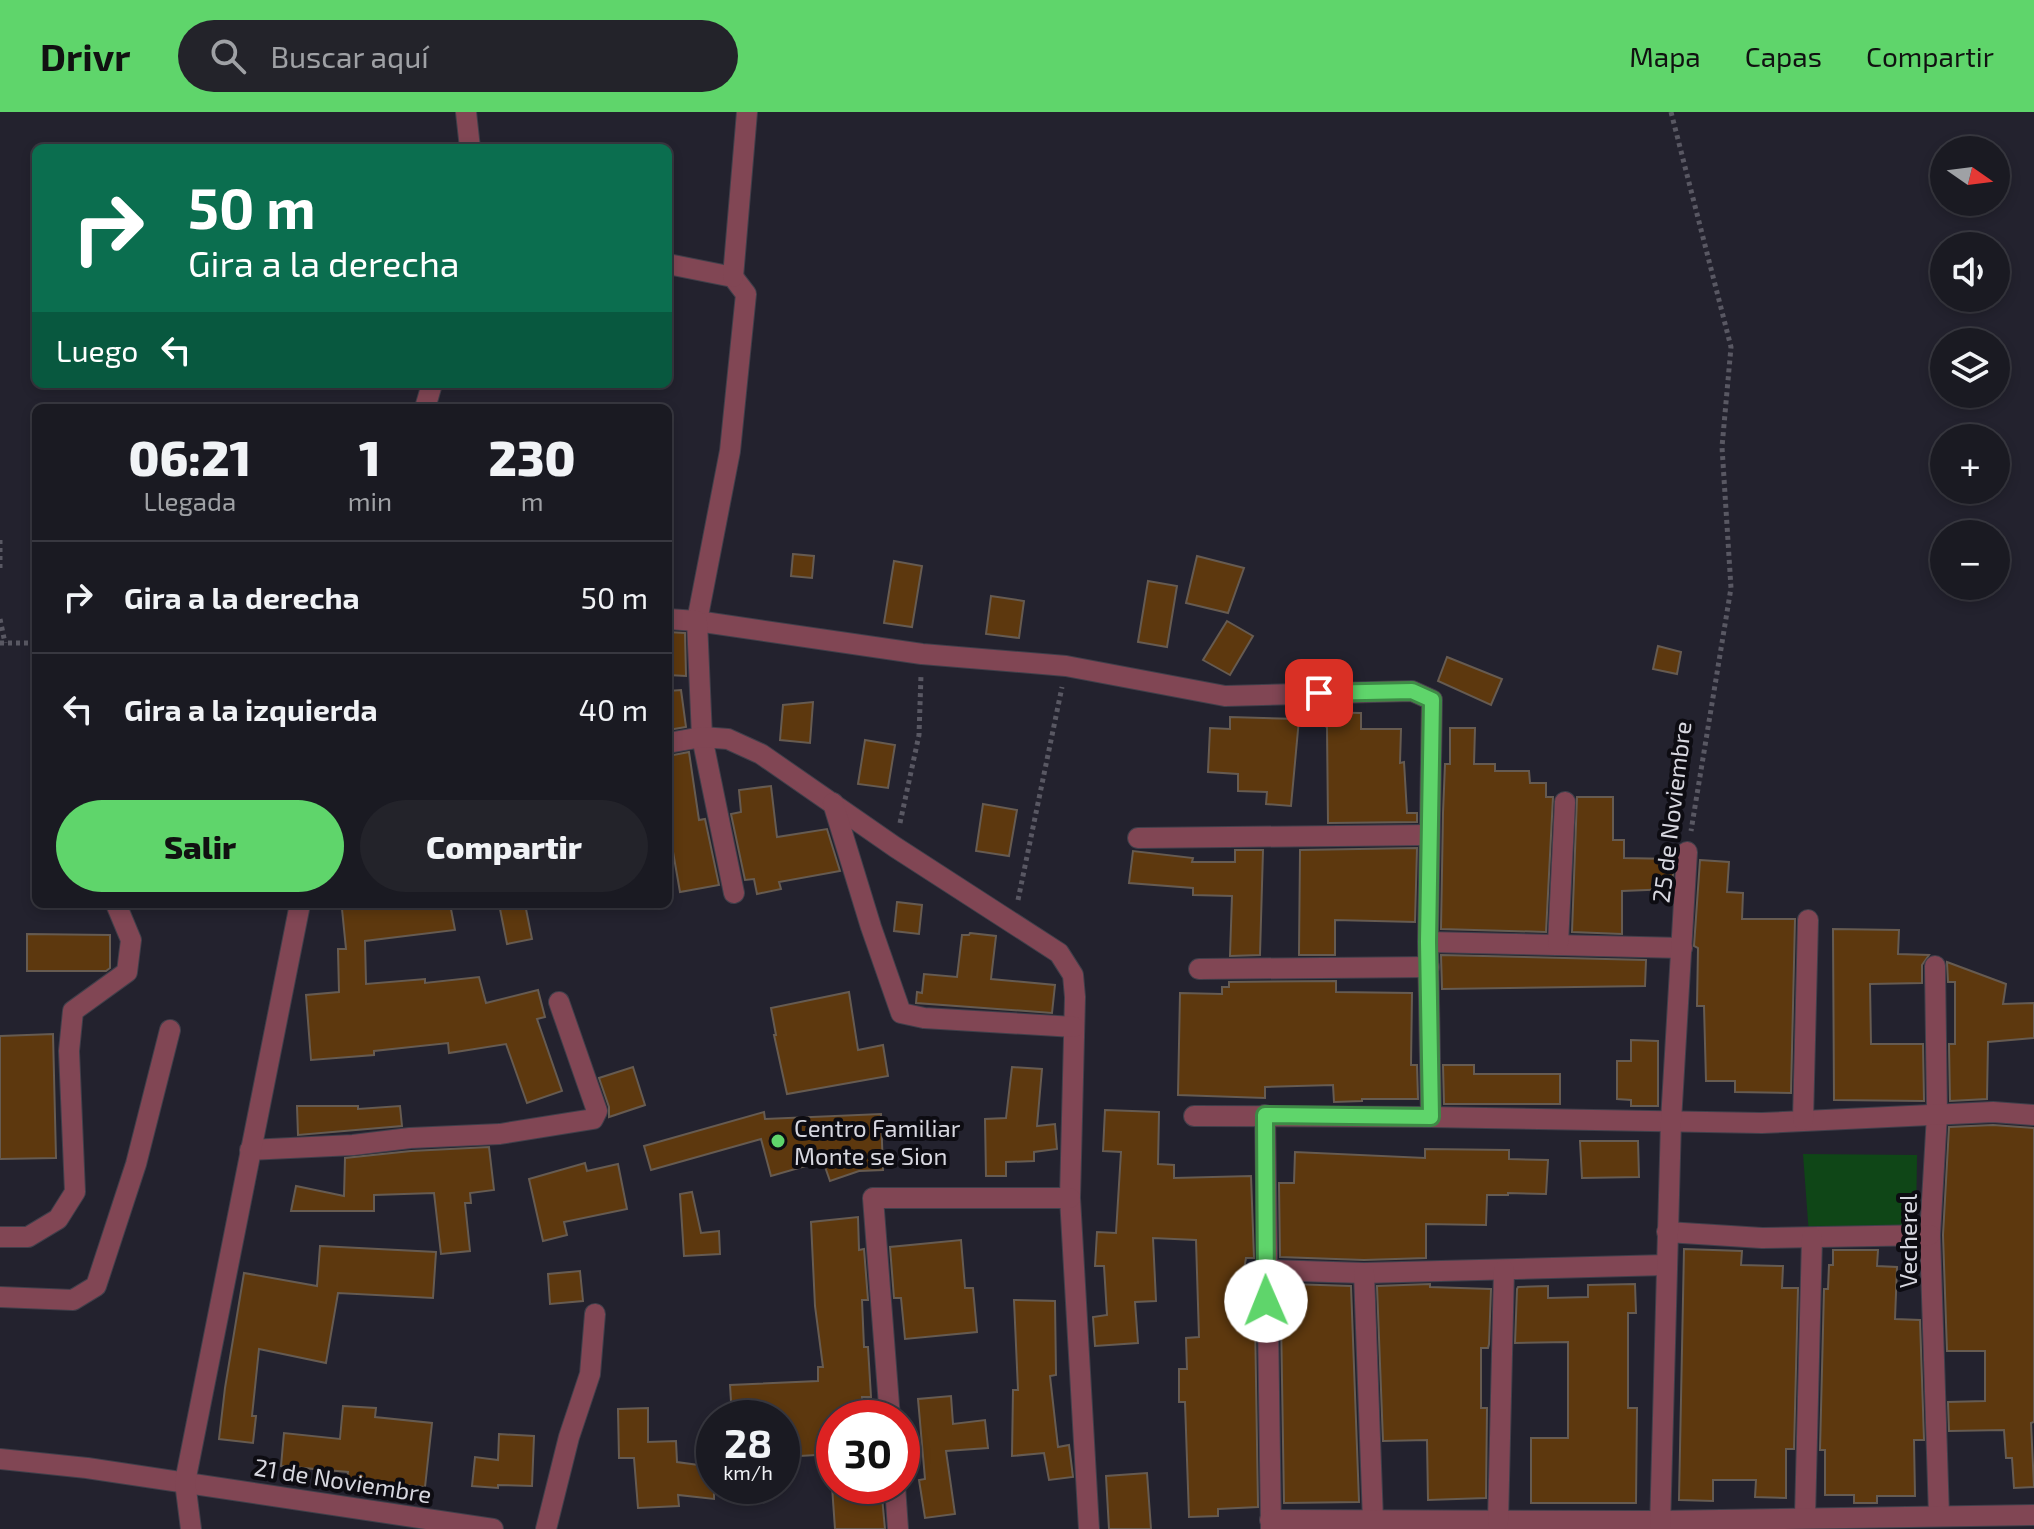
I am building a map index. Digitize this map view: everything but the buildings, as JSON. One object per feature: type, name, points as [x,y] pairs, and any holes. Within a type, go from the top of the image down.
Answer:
[{"type":"street","points":[[466,112],[470,144]]},
{"type":"street","points":[[733,277],[747,112]]},
{"type":"street","points":[[672,265],[733,277],[746,294],[730,451],[697,621],[702,737],[734,893]]},
{"type":"street","points":[[672,619],[922,654],[1066,666],[1225,696],[1412,691],[1432,700],[1428,942],[1431,1117]]},
{"type":"street","points":[[672,742],[702,737],[728,739],[761,754],[895,847],[1059,953],[1073,975],[1070,1198],[1089,1529]]},
{"type":"street","points":[[1558,944],[1565,802]]},
{"type":"street","points":[[833,803],[901,1013],[924,1018],[1074,1027]]},
{"type":"street","points":[[1138,838],[1429,835]]},
{"type":"street","name":"25 de Noviembre","points":[[1660,1525],[1671,1121],[1687,852]]},
{"type":"street","points":[[0,1237],[28,1237],[58,1219],[75,1192],[69,1051],[73,1011],[127,972],[131,940],[118,908]]},
{"type":"street","points":[[191,1529],[185,1482],[299,908]]},
{"type":"street","points":[[1803,1120],[1808,920]]},
{"type":"street","points":[[1428,942],[1682,948]]},
{"type":"street","name":"Vecherel","points":[[1935,966],[1937,1115],[1930,1235],[1939,1516]]},
{"type":"street","points":[[1199,969],[1429,967]]},
{"type":"street","points":[[250,1150],[500,1134],[593,1119],[597,1111],[559,1002]]},
{"type":"street","points":[[0,1297],[73,1300],[96,1286],[136,1164],[170,1030]]},
{"type":"street","points":[[1194,1116],[1762,1123],[1993,1112],[2034,1115]]},
{"type":"street","points":[[1265,1115],[1271,1525],[1373,1521],[1660,1525],[1805,1517],[2034,1515]]},
{"type":"street","points":[[889,1400],[873,1198],[1070,1198]]},
{"type":"street","points":[[1667,1232],[1812,1238],[1930,1235]]},
{"type":"street","points":[[1805,1517],[1812,1238]]},
{"type":"street","points":[[1266,1270],[1364,1273],[1666,1265]]},
{"type":"street","points":[[1498,1522],[1504,1270]]},
{"type":"street","points":[[1364,1273],[1373,1521]]},
{"type":"street","points":[[546,1529],[569,1437],[590,1374],[595,1314]]},
{"type":"street","name":"21 de Noviembre","points":[[0,1459],[185,1482],[493,1529]]},
{"type":"street","points":[[896,1504],[898,1529]]},
{"type":"path","name":"25 de Noviembre","points":[[1671,112],[1731,347],[1722,447],[1731,588],[1687,852]]},
{"type":"path","points":[[0,540],[0,571]]},
{"type":"path","points":[[0,619],[2,643],[32,643]]},
{"type":"path","points":[[895,847],[919,735],[922,654]]},
{"type":"path","points":[[1013,923],[1066,666]]},
{"type":"green space","points":[[1803,1154],[1917,1155],[1916,1225],[1809,1235]]},
{"type":"place","name":"Centro Familiar Monte se Sion","points":[[778,1141]]},
{"type":"route","points":[[1266,1301],[1265,1115],[1431,1117],[1428,942],[1432,700],[1412,691],[1319,693]]}]
